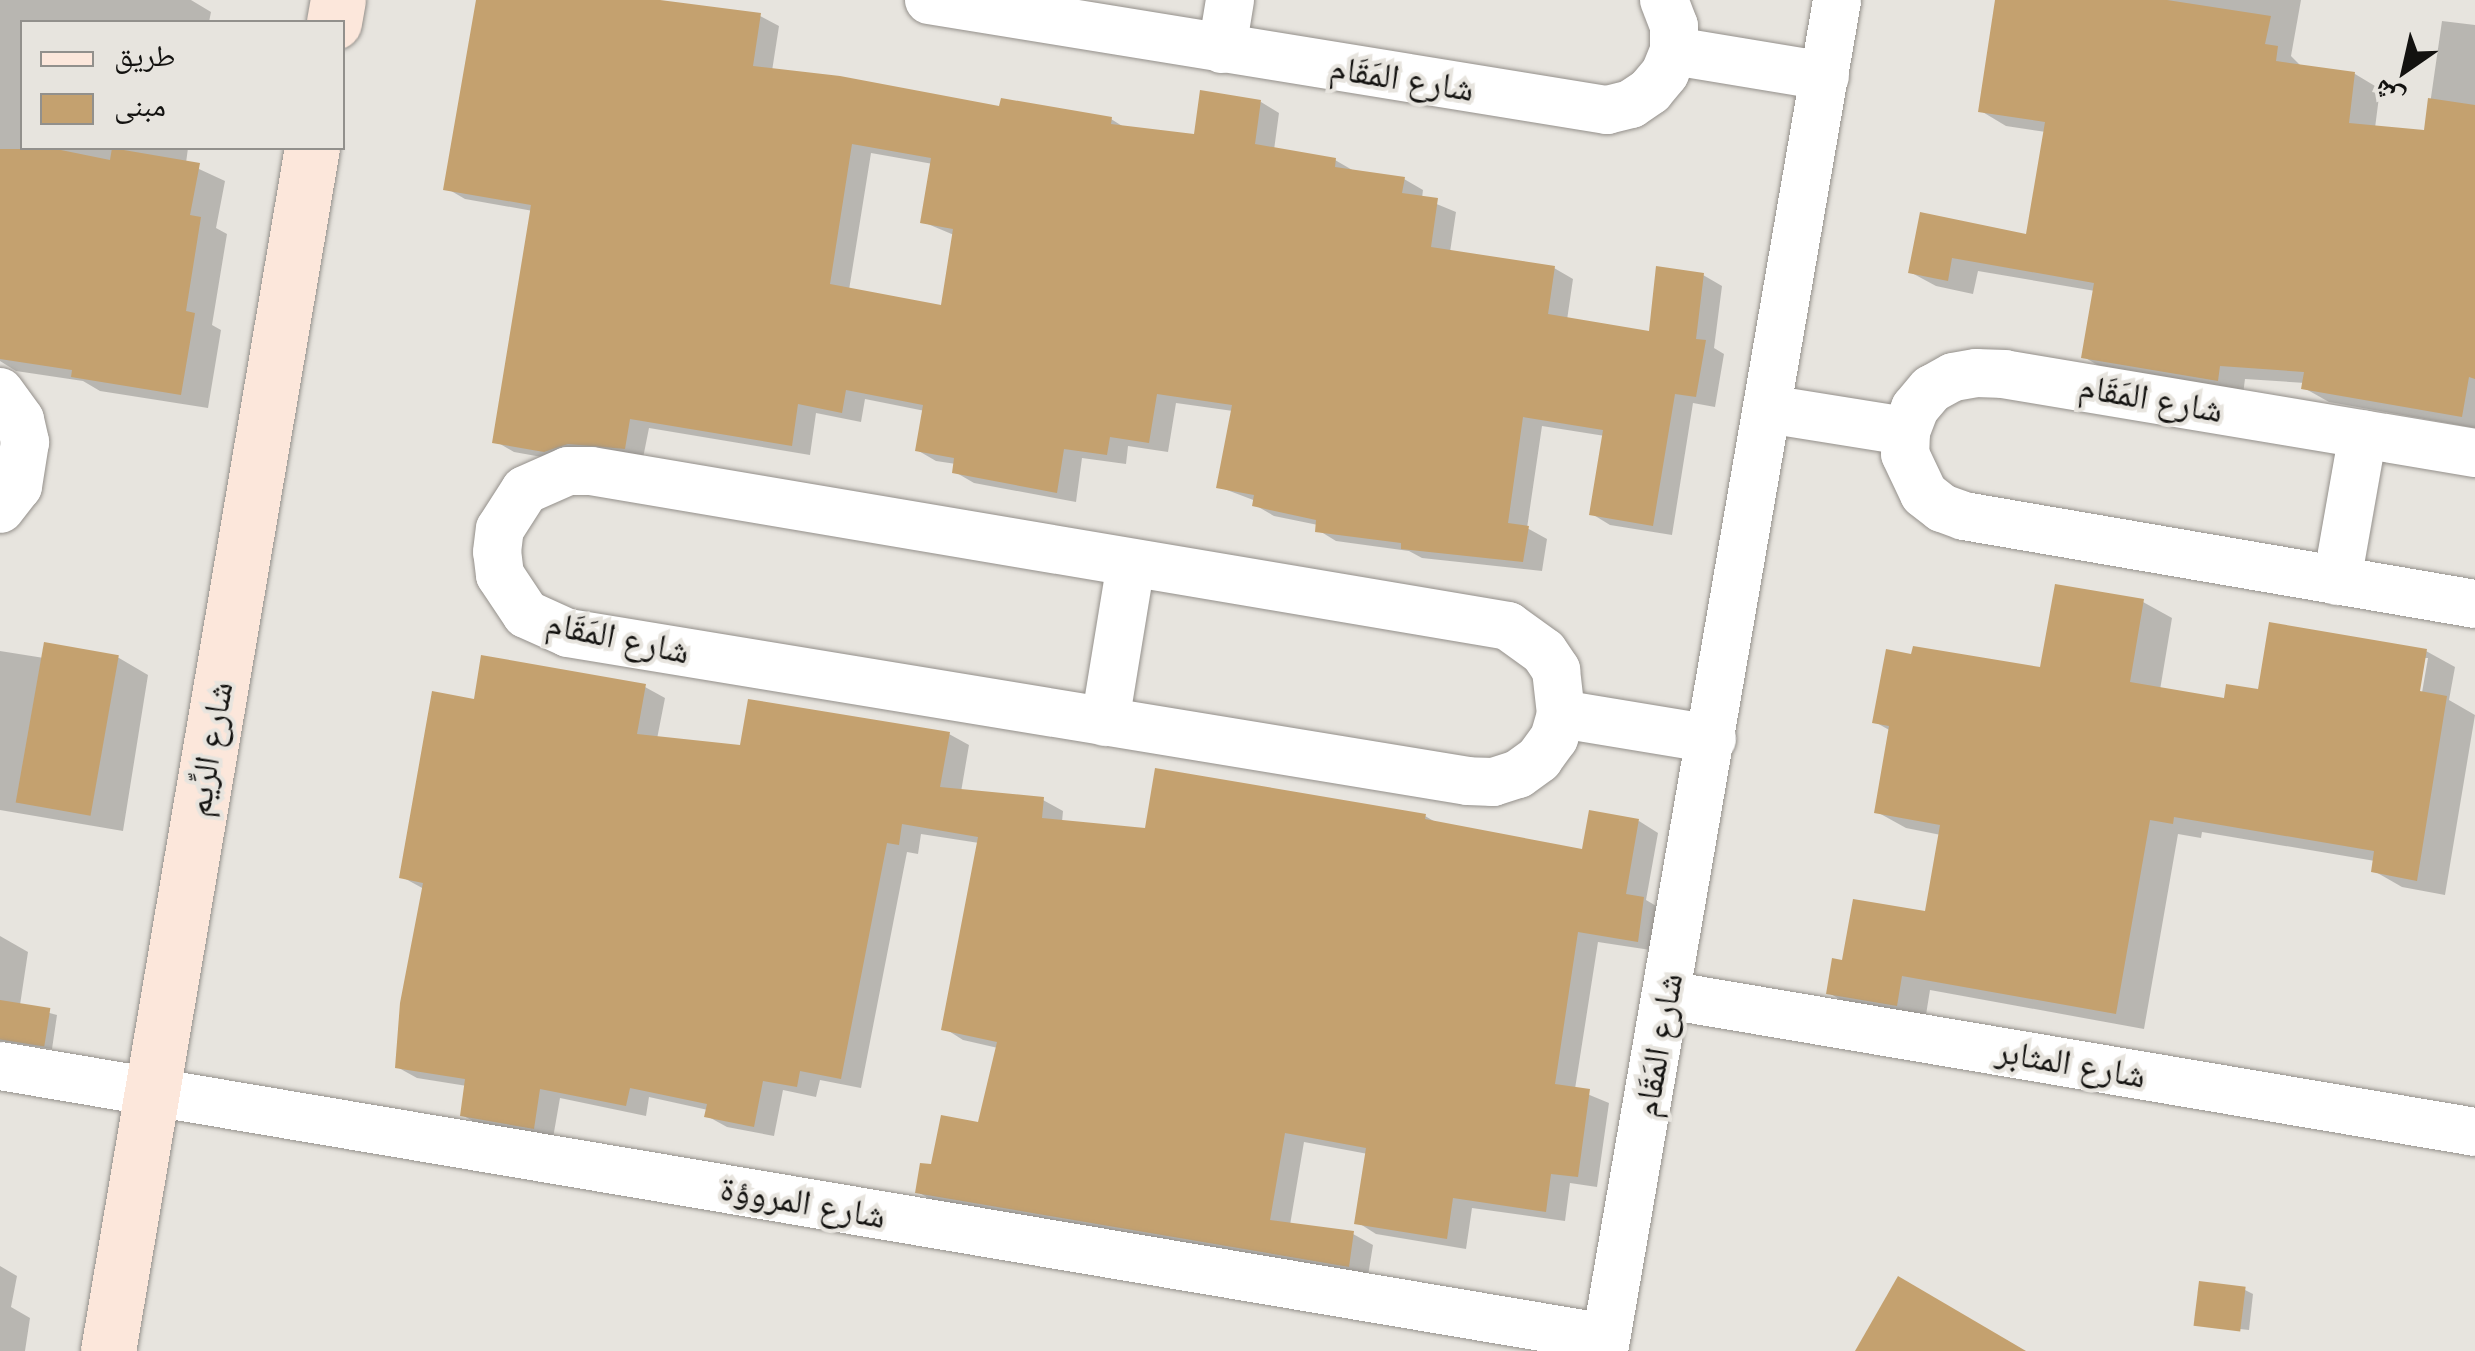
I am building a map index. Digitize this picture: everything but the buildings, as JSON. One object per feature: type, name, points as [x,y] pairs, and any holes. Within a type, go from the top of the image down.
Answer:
[{"type":"street","name":"شارع المَقَام","points":[[929,0],[1607,110],[1630,104],[1650,92],[1665,73],[1674,51]]},
{"type":"street","points":[[1222,49],[1230,0]]},
{"type":"street","points":[[1664,0],[1674,26],[1674,51],[1825,76]]},
{"type":"street","name":"شارع المَقَام","points":[[1605,1344],[1837,0]]},
{"type":"street","name":"شارع الرِّيم","points":[[108,1351],[312,150]]},
{"type":"street","name":"شارع المَقَام","points":[[1906,431],[1915,408],[1931,389],[1953,377],[2005,374],[2475,454]]},
{"type":"street","points":[[0,392],[20,420],[25,442],[18,486],[0,509]]},
{"type":"street","points":[[1768,409],[1906,431],[1905,454],[1924,494],[1942,508],[1964,516],[2475,604]]},
{"type":"street","points":[[2337,580],[2362,434]]},
{"type":"street","name":"شارع المَقَام","points":[[568,471],[591,471],[1508,626],[1536,644],[1556,670],[1561,714],[1554,738],[1539,759],[1518,774],[1494,782],[568,633],[526,614],[500,575],[496,552],[505,518],[525,490],[568,471]]},
{"type":"street","points":[[1105,722],[1132,564]]},
{"type":"street","points":[[1561,714],[1712,739]]},
{"type":"street","name":"شارع المثابر","points":[[1668,994],[2475,1132]]},
{"type":"street","name":"شارع المروؤة","points":[[0,1066],[1605,1344]]}]
